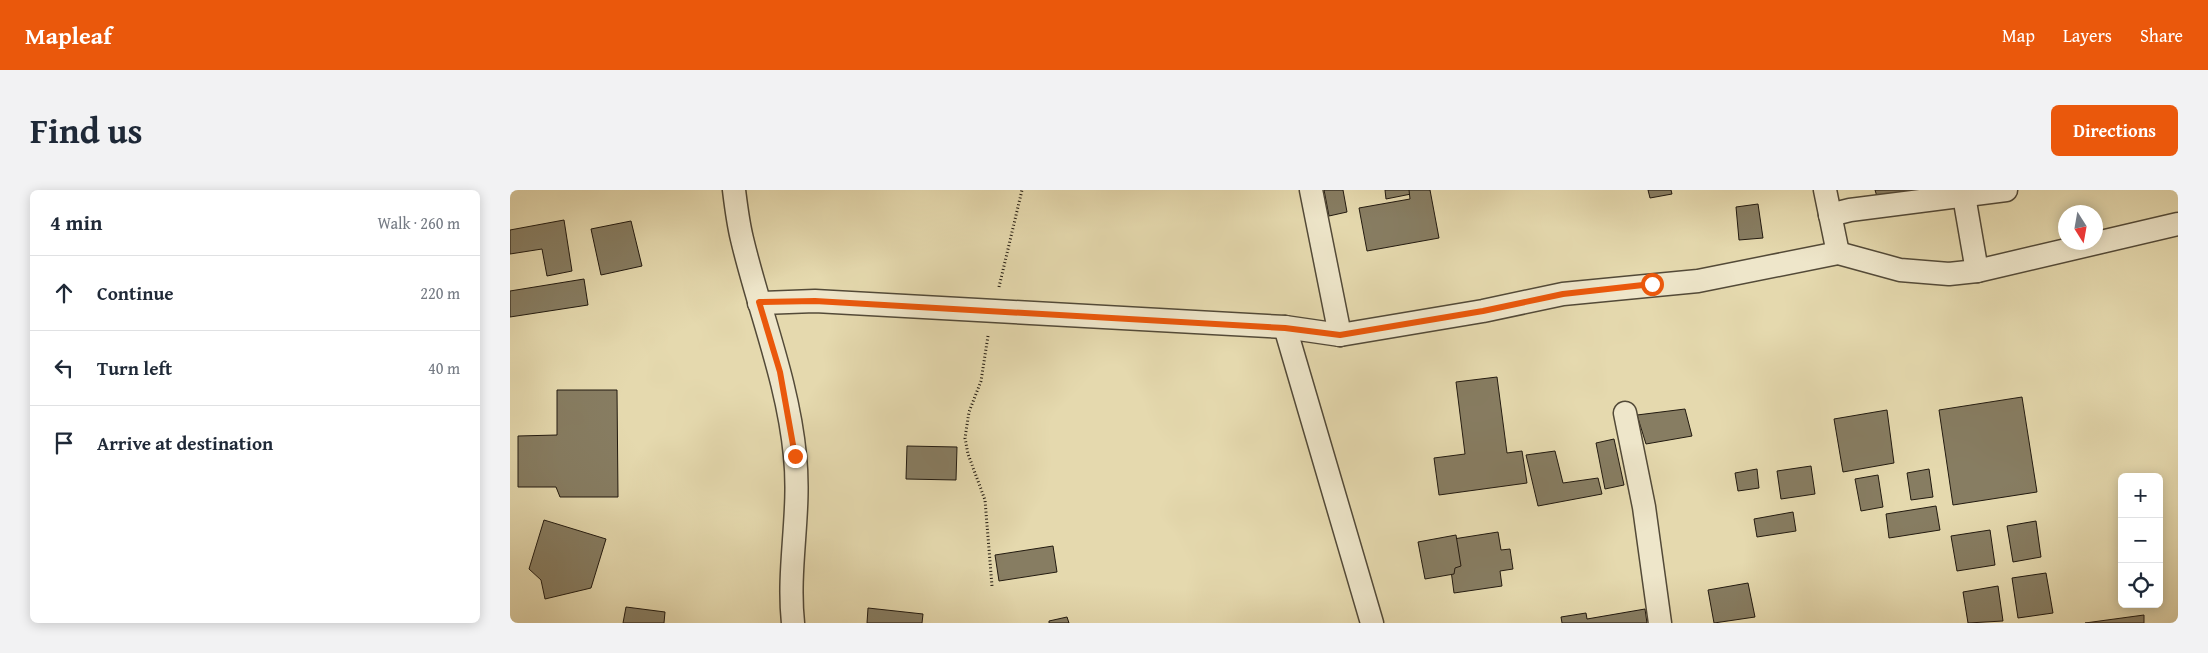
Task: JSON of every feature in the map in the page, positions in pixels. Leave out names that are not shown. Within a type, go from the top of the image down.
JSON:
[{"type":"street","points":[[734,190],[741,236],[780,372],[795,456],[798,503],[790,600],[793,623]]},
{"type":"street","points":[[1311,190],[1340,335]]},
{"type":"street","points":[[1825,190],[1838,253]]},
{"type":"street","points":[[1830,215],[1850,210],[2006,190]]},
{"type":"street","points":[[1964,196],[1977,271]]},
{"type":"street","points":[[759,302],[815,301],[1285,328],[1340,335],[1483,311],[1563,294],[1698,281],[1838,253],[1900,270],[1949,274],[1977,271],[2178,224]]},
{"type":"street","points":[[1285,328],[1372,623]]},
{"type":"street","points":[[1625,413],[1644,507],[1660,623]]},
{"type":"path","points":[[992,586],[985,500],[968,454],[965,438],[969,412],[981,380],[992,312],[1022,190]]},
{"type":"building","points":[[1324,190],[1343,190],[1347,212],[1329,216]]},
{"type":"building","points":[[1385,190],[1410,190],[1411,194],[1386,199]]},
{"type":"building","points":[[1409,190],[1430,190],[1439,238],[1367,251],[1359,208],[1410,199]]},
{"type":"building","points":[[1648,190],[1671,190],[1672,194],[1650,198]]},
{"type":"building","points":[[1875,190],[1934,190],[1879,203]]},
{"type":"building","points":[[1758,204],[1763,238],[1739,240],[1736,207]]},
{"type":"building","points":[[564,220],[572,271],[547,276],[542,249],[510,254],[510,230]]},
{"type":"building","points":[[631,221],[642,266],[601,275],[591,229]]},
{"type":"building","points":[[584,279],[588,305],[510,317],[510,291]]},
{"type":"building","points":[[1497,377],[1507,453],[1522,451],[1527,483],[1439,495],[1434,458],[1465,454],[1456,382]]},
{"type":"building","points":[[557,390],[617,390],[618,497],[560,497],[556,487],[518,487],[518,436],[557,435]]},
{"type":"building","points":[[2022,397],[2037,492],[1953,505],[1939,410]]},
{"type":"building","points":[[1685,409],[1692,436],[1646,444],[1637,415]]},
{"type":"building","points":[[1887,410],[1894,463],[1843,472],[1834,419]]},
{"type":"building","points":[[1614,439],[1624,485],[1605,489],[1596,443]]},
{"type":"building","points":[[907,446],[957,447],[956,480],[906,479]]},
{"type":"building","points":[[1555,451],[1563,483],[1598,478],[1602,494],[1538,506],[1526,455]]},
{"type":"building","points":[[1811,466],[1815,494],[1781,499],[1777,471]]},
{"type":"building","points":[[1757,469],[1759,488],[1738,491],[1735,473]]},
{"type":"building","points":[[1929,469],[1933,497],[1911,500],[1907,473]]},
{"type":"building","points":[[1878,475],[1883,507],[1861,511],[1855,479]]},
{"type":"building","points":[[1936,506],[1940,530],[1889,538],[1886,514]]},
{"type":"building","points":[[1793,512],[1796,531],[1757,537],[1754,519]]},
{"type":"building","points":[[544,520],[606,539],[591,588],[545,599],[541,580],[529,569]]},
{"type":"building","points":[[2036,521],[2041,557],[2013,562],[2007,526]]},
{"type":"building","points":[[1990,530],[1995,565],[1957,571],[1951,536]]},
{"type":"building","points":[[1498,532],[1501,550],[1510,549],[1513,569],[1500,571],[1502,586],[1454,593],[1447,540]]},
{"type":"building","points":[[1456,535],[1461,566],[1455,568],[1454,574],[1425,579],[1418,542]]},
{"type":"building","points":[[1053,546],[1057,572],[999,581],[995,555]]},
{"type":"building","points":[[2046,573],[2053,613],[2018,618],[2012,578]]},
{"type":"building","points":[[1748,583],[1755,617],[1714,623],[1708,590]]},
{"type":"building","points":[[1998,586],[2003,621],[1968,623],[1963,592]]},
{"type":"building","points":[[626,607],[665,612],[664,623],[623,623]]},
{"type":"building","points":[[868,608],[923,614],[922,623],[867,623]]},
{"type":"building","points":[[1645,609],[1647,623],[1562,623],[1561,617],[1586,613],[1587,619]]},
{"type":"building","points":[[2144,615],[2144,623],[2085,623]]},
{"type":"building","points":[[1067,617],[1069,623],[1049,623],[1049,621]]},
{"type":"route","points":[[795,456],[780,372],[759,302],[815,301],[1285,328],[1340,335],[1483,311],[1563,294],[1652,284]]}]
